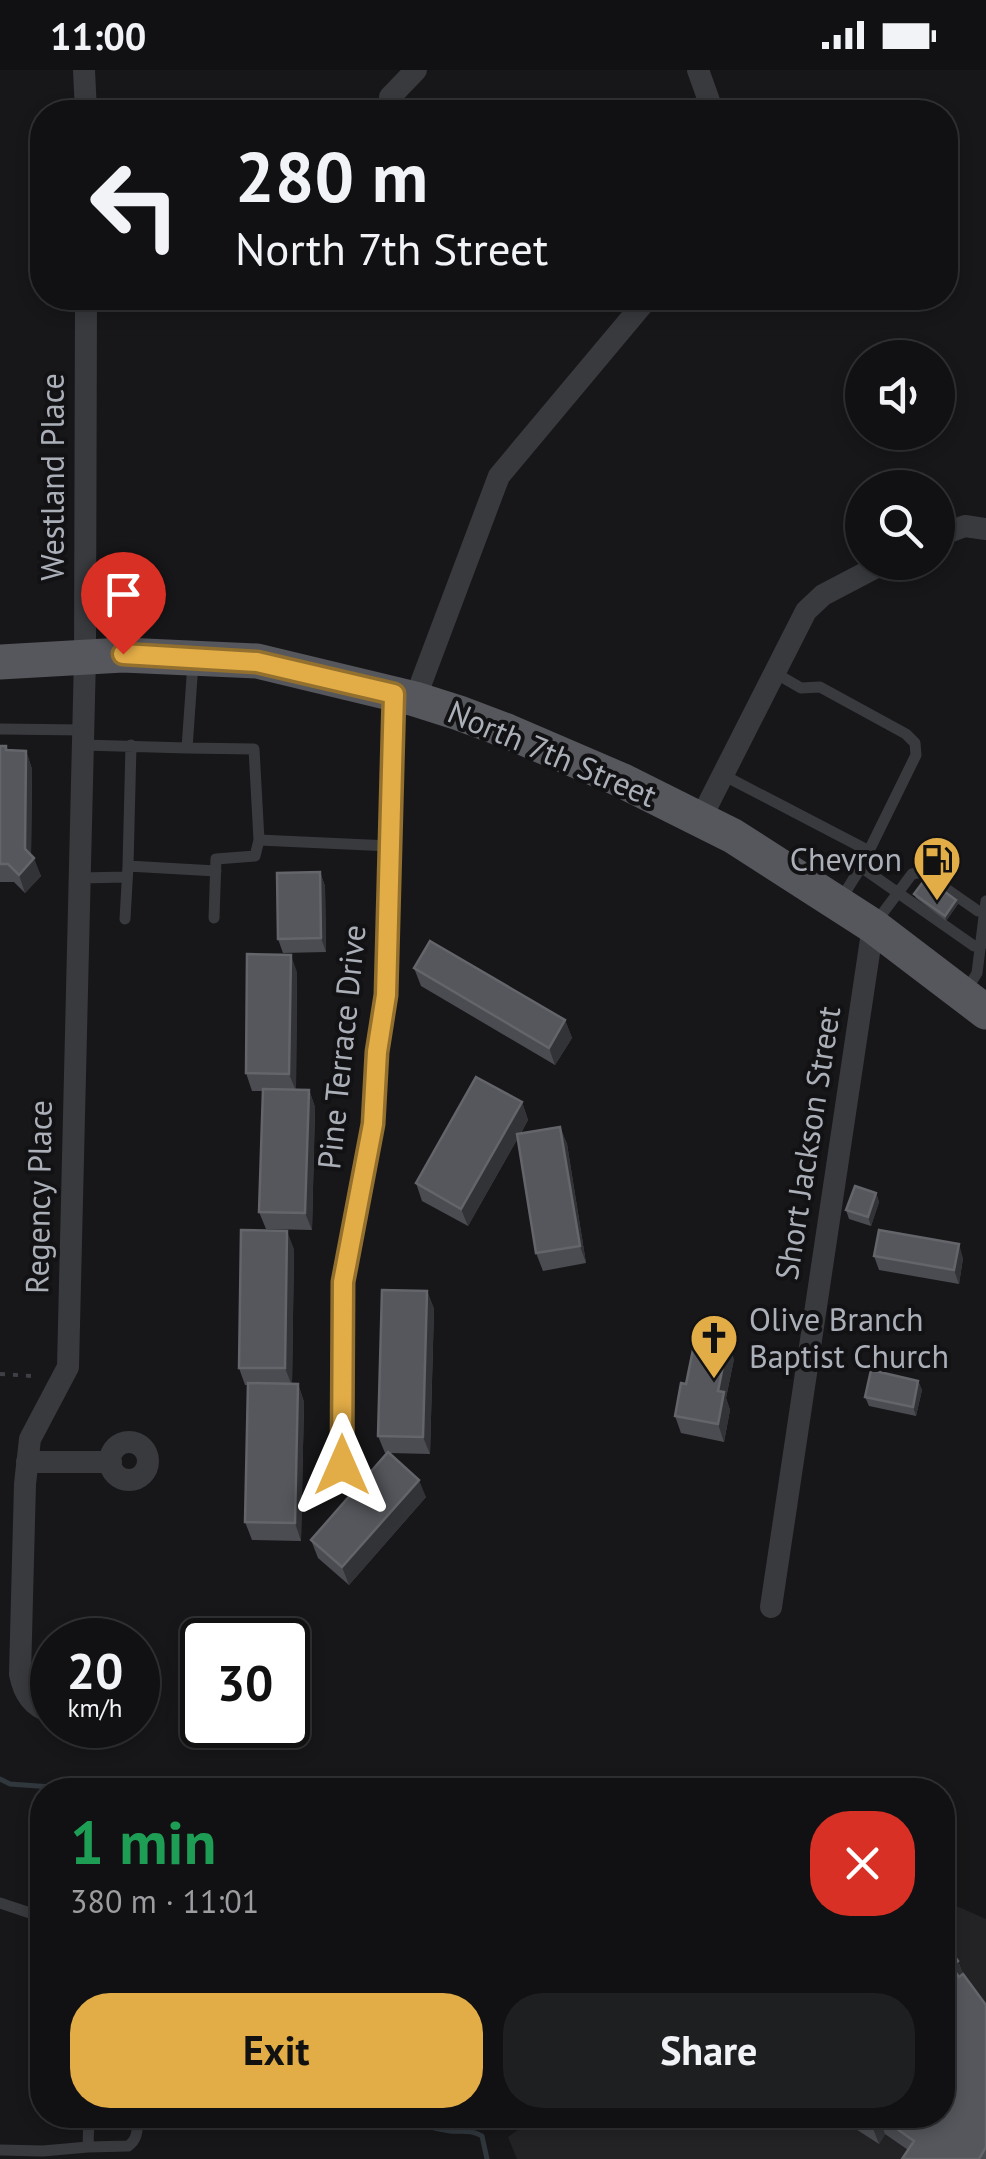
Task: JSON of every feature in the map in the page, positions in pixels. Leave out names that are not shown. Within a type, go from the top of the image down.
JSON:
[{"type":"main road","name":"North 7th Street","points":[[0,662],[123,654],[257,662],[404,696],[507,730],[701,818],[764,854],[873,926],[974,1003]]},
{"type":"street","points":[[84,70],[85,100]]},
{"type":"street","points":[[390,97],[416,70]]},
{"type":"street","points":[[698,70],[709,100]]},
{"type":"street","name":"Westland Place","points":[[85,657],[86,310]]},
{"type":"street","name":"Pine Terrace Drive","points":[[342,1465],[343,1282],[373,1124],[377,1052],[386,995],[390,846],[404,696],[500,476],[638,310]]},
{"type":"street","points":[[955,528],[986,528]]},
{"type":"street","points":[[701,818],[799,623],[814,602],[852,580]]},
{"type":"street","name":"Regency Place","points":[[30,1698],[20,1674],[27,1462],[30,1440],[68,1366],[85,657]]},
{"type":"street","name":"Short Jackson Street","points":[[771,1607],[873,926]]},
{"type":"street","points":[[27,1462],[110,1462]]},
{"type":"lane","points":[[187,748],[194,658]]},
{"type":"lane","points":[[775,674],[801,688],[820,688],[906,734],[915,743],[916,756],[861,867],[838,902]]},
{"type":"lane","points":[[0,730],[131,744],[254,749],[259,840],[255,856],[216,859],[214,918]]},
{"type":"lane","points":[[125,919],[131,744]]},
{"type":"lane","points":[[723,775],[869,851]]},
{"type":"lane","points":[[259,840],[390,846]]},
{"type":"lane","points":[[861,867],[974,946],[981,946]]},
{"type":"lane","points":[[80,878],[128,872],[216,871]]},
{"type":"lane","points":[[873,926],[912,874],[922,872],[978,911],[985,911]]},
{"type":"lane","points":[[974,1003],[986,901]]},
{"type":"lane","points":[[0,1902],[30,1913]]},
{"type":"lane","points":[[88,2147],[89,2128]]},
{"type":"lane","points":[[0,2150],[128,2146],[136,2138],[137,2128]]},
{"type":"path","points":[[0,1374],[32,1376]]},
{"type":"shaded area","points":[[955,1905],[986,1919],[986,2159],[517,2159],[508,2137],[520,2128],[955,2128]]},
{"type":"building","points":[[0,746],[26,751],[25,849],[34,858],[19,875],[8,864],[0,864]]},
{"type":"building","points":[[320,872],[321,938],[278,939],[277,873]]},
{"type":"building","points":[[926,878],[956,900],[945,916],[914,894]]},
{"type":"building","points":[[430,941],[565,1020],[549,1048],[414,968]]},
{"type":"building","points":[[247,954],[291,955],[289,1074],[246,1073]]},
{"type":"building","points":[[476,1077],[522,1102],[461,1209],[416,1183]]},
{"type":"building","points":[[263,1089],[309,1090],[305,1213],[259,1212]]},
{"type":"building","points":[[560,1127],[580,1246],[536,1253],[517,1134]]},
{"type":"building","points":[[855,1186],[876,1193],[868,1217],[846,1210]]},
{"type":"building","points":[[241,1230],[287,1231],[285,1368],[239,1368]]},
{"type":"building","points":[[879,1230],[959,1244],[954,1270],[874,1256]]},
{"type":"building","points":[[382,1290],[427,1291],[423,1437],[378,1436]]},
{"type":"building","points":[[696,1335],[728,1341],[718,1391],[724,1392],[718,1424],[675,1416]]},
{"type":"building","points":[[871,1370],[918,1381],[913,1407],[865,1397]]},
{"type":"building","points":[[248,1383],[298,1384],[295,1523],[245,1522]]},
{"type":"building","points":[[388,1452],[419,1480],[342,1567],[311,1540]]},
{"type":"building","points":[[955,1972],[959,1977],[963,1974],[986,2005],[986,2147],[979,2159],[902,2159],[914,2141],[896,2128],[955,2128]]},
{"type":"waterway","points":[[0,1779],[30,1785]]},
{"type":"waterway","points":[[434,2128],[482,2136],[487,2159]]},
{"type":"place","name":"Chevron","points":[[937,902]]},
{"type":"place","name":"Olive Branch Baptist Church","points":[[714,1380]]},
{"type":"route","points":[[123,654],[257,662],[394,694],[386,995],[377,1052],[373,1124],[343,1282],[342,1465]]}]
